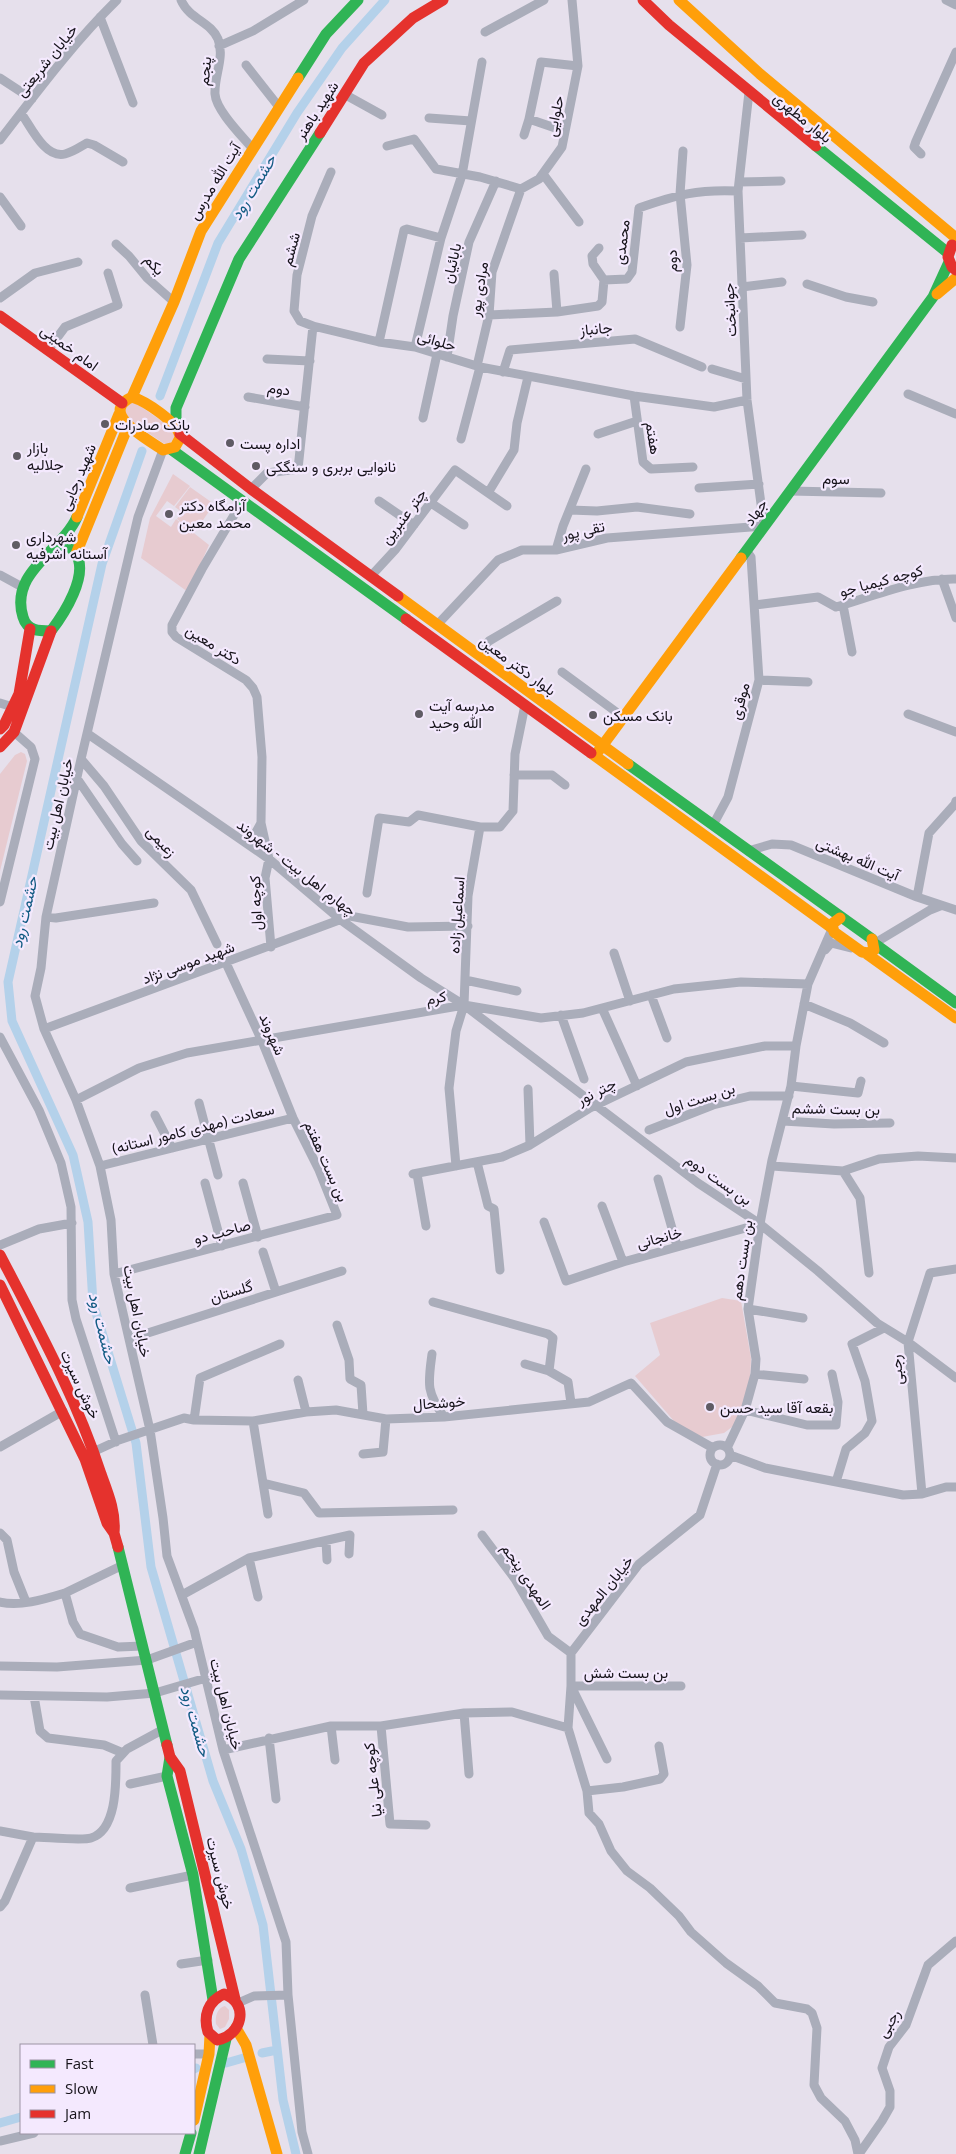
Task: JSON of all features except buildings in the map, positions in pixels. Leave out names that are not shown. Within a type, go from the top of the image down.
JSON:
[{"type":"main road","name":"شهید باهنر","points":[[178,430],[176,408],[239,259],[364,63],[413,18],[443,0]]},
{"type":"main road","name":"بلوار مطهری","points":[[643,0],[669,25],[951,262]]},
{"type":"main road","name":"بلوار مطهری","points":[[679,0],[760,74],[956,240]]},
{"type":"main road","name":"آیت الله مدرس","points":[[123,406],[174,302],[201,231],[326,34],[354,2]]},
{"type":"main road","points":[[933,297],[951,262],[956,240]]},
{"type":"main road","points":[[933,297],[956,278]]},
{"type":"main road","name":"جهاد","points":[[595,756],[933,297]]},
{"type":"main road","name":"امام خمینی","points":[[0,316],[123,406]]},
{"type":"main road","name":"امام خمینی","points":[[0,327],[75,381],[123,406]]},
{"type":"main road","name":"بلوار دکتر معین","points":[[863,952],[243,500],[128,426],[121,418],[123,406],[141,400],[251,489],[875,943]]},
{"type":"main road","name":"شهید رجایی","points":[[24,588],[39,560],[73,526],[123,406]]},
{"type":"main road","name":"شهید رجایی","points":[[76,554],[128,426]]},
{"type":"main road","points":[[167,450],[178,443],[178,430]]},
{"type":"main road","points":[[0,747],[14,732],[51,631],[69,605],[75,588],[79,564],[76,554],[67,545],[55,546]]},
{"type":"main road","points":[[24,588],[22,618],[26,627],[34,632],[51,631]]},
{"type":"main road","points":[[0,729],[19,694],[30,629]]},
{"type":"main road","points":[[832,928],[833,922],[840,918]]},
{"type":"main road","points":[[863,952],[874,950],[875,943],[956,1002]]},
{"type":"main road","points":[[863,952],[956,1018]]},
{"type":"main road","name":"خوش سیرت","points":[[0,1255],[53,1360],[95,1451],[116,1520],[114,1532]]},
{"type":"main road","name":"خوش سیرت","points":[[0,1285],[63,1410],[85,1459],[107,1523],[114,1532],[147,1660],[162,1730],[170,1757],[180,1771],[237,2001]]},
{"type":"main road","name":"خوش سیرت","points":[[170,1757],[166,1776],[193,1875],[213,2000]]},
{"type":"main road","points":[[199,2154],[226,2039],[236,2028],[240,2014],[237,2001],[224,1994],[213,2000],[206,2017],[206,2028],[210,2035],[217,2040],[226,2039]]},
{"type":"main road","points":[[236,2028],[246,2045],[277,2154]]},
{"type":"main road","points":[[195,2112],[198,2086],[209,2054],[210,2035]]},
{"type":"main road","points":[[185,2154],[191,2134]]},
{"type":"street","name":"خیابان شریعتی","points":[[0,140],[100,17],[117,0]]},
{"type":"street","name":"پنجم","points":[[181,0],[190,14],[213,31],[219,46],[220,56],[215,96],[222,110],[252,148]]},
{"type":"street","points":[[219,46],[253,31],[304,0]]},
{"type":"street","points":[[485,32],[544,0]]},
{"type":"street","name":"حلوایی","points":[[521,189],[539,179],[562,147],[578,66],[572,0]]},
{"type":"street","points":[[946,0],[956,5]]},
{"type":"street","points":[[100,17],[133,103]]},
{"type":"street","points":[[921,154],[914,147],[916,141],[956,52]]},
{"type":"street","points":[[415,347],[441,238],[462,175],[482,62]]},
{"type":"street","points":[[524,135],[542,62],[578,66]]},
{"type":"street","points":[[246,65],[279,107]]},
{"type":"street","points":[[0,78],[32,99]]},
{"type":"street","name":"جوانبخت","points":[[749,92],[738,187],[746,379],[764,526]]},
{"type":"street","points":[[344,94],[382,114]]},
{"type":"street","points":[[21,113],[48,150],[54,155],[65,154],[87,143],[123,162]]},
{"type":"street","points":[[429,118],[471,121]]},
{"type":"street","points":[[529,119],[564,131]]},
{"type":"street","points":[[386,146],[414,139],[436,169],[496,181],[521,189]]},
{"type":"street","name":"دوم","points":[[680,328],[686,265],[680,194],[683,151]]},
{"type":"street","name":"ششم","points":[[313,326],[300,321],[294,311],[297,275],[312,216],[331,172]]},
{"type":"street","points":[[543,174],[579,222]]},
{"type":"street","name":"بابائیان","points":[[447,357],[453,316],[469,242],[496,181]]},
{"type":"street","name":"محمدی","points":[[489,315],[557,312],[598,306],[602,302],[604,280],[627,279],[632,272],[639,208],[680,194],[781,181]]},
{"type":"street","name":"مرادی پور","points":[[461,439],[489,315],[492,272],[521,189]]},
{"type":"street","points":[[0,197],[21,226]]},
{"type":"street","points":[[379,342],[404,230],[407,229],[441,238]]},
{"type":"street","points":[[740,238],[802,235]]},
{"type":"street","name":"یکم","points":[[116,244],[129,256],[147,278],[174,302]]},
{"type":"street","points":[[599,248],[592,256],[594,264],[604,280]]},
{"type":"street","points":[[0,298],[35,273],[78,262]]},
{"type":"street","points":[[48,350],[65,327],[118,304],[108,272]]},
{"type":"street","points":[[554,274],[557,312]]},
{"type":"street","points":[[742,287],[782,282]]},
{"type":"street","points":[[807,284],[846,297],[873,302]]},
{"type":"street","points":[[251,489],[267,474],[298,469],[313,326]]},
{"type":"street","name":"حلوائی","points":[[313,326],[379,342],[415,347],[503,372],[634,396],[714,407],[748,400]]},
{"type":"street","name":"جانباز","points":[[503,372],[510,350],[635,338],[702,367]]},
{"type":"street","points":[[423,418],[437,354]]},
{"type":"street","points":[[267,359],[310,360]]},
{"type":"street","points":[[712,369],[746,379]]},
{"type":"street","points":[[506,506],[488,493],[514,450],[517,423],[528,377]]},
{"type":"street","points":[[908,394],[956,414]]},
{"type":"street","name":"هفتم","points":[[634,396],[643,462],[651,469],[692,467]]},
{"type":"street","name":"دوم","points":[[248,397],[305,407]]},
{"type":"street","points":[[598,434],[637,422]]},
{"type":"street","name":"خیابان اهل بیت","points":[[167,450],[138,517],[88,734],[76,777],[46,917],[41,968],[35,996],[44,1029],[76,1100],[100,1166],[112,1220],[114,1274],[129,1339],[163,1518],[167,1556],[194,1629],[223,1750],[286,1942],[288,1995],[302,2132],[308,2154]]},
{"type":"street","points":[[556,550],[586,469]]},
{"type":"street","name":"چتر عنبرین","points":[[371,576],[395,550],[455,470],[488,493]]},
{"type":"street","points":[[699,488],[759,484]]},
{"type":"street","name":"سوم","points":[[790,491],[881,492]]},
{"type":"street","name":"دکتر معین","points":[[243,500],[172,625],[172,632],[176,637],[246,680],[254,688],[257,697],[262,757],[261,823],[269,859]]},
{"type":"street","points":[[379,501],[414,525]]},
{"type":"street","points":[[431,503],[464,525]]},
{"type":"street","points":[[570,510],[597,511],[638,507],[690,514]]},
{"type":"street","name":"تقی پور","points":[[437,625],[498,560],[522,550],[556,550],[607,538],[764,526]]},
{"type":"street","name":"موقری","points":[[713,825],[728,797],[759,680],[756,605],[751,557],[746,550]]},
{"type":"street","points":[[0,575],[24,588]]},
{"type":"street","points":[[942,579],[956,618]]},
{"type":"street","name":"کوچه کیمیا جو","points":[[756,605],[818,597],[836,607],[924,582],[956,579]]},
{"type":"street","points":[[478,655],[489,641],[557,601]]},
{"type":"street","points":[[843,605],[852,652]]},
{"type":"street","points":[[562,672],[623,717]]},
{"type":"street","points":[[759,680],[808,682]]},
{"type":"street","points":[[0,703],[12,707]]},
{"type":"street","points":[[367,893],[379,818],[409,822],[418,815],[480,827],[500,827],[513,811],[515,754],[525,705]]},
{"type":"street","points":[[908,714],[956,732]]},
{"type":"street","points":[[0,902],[35,759],[31,747],[14,732]]},
{"type":"street","name":"چهارم اهل بیت - شهروند","points":[[88,734],[246,842],[341,920],[421,978],[464,1005]]},
{"type":"street","name":"زعیمی","points":[[81,759],[104,786],[141,841],[190,890],[216,944]]},
{"type":"street","points":[[514,775],[552,776],[565,784]]},
{"type":"street","points":[[76,777],[122,844],[137,861]]},
{"type":"street","points":[[917,897],[929,833],[955,804],[956,800]]},
{"type":"street","points":[[246,842],[255,834],[261,823]]},
{"type":"street","name":"اسماعیل زاده","points":[[456,1166],[449,1088],[456,1031],[464,1005],[468,896],[480,827]]},
{"type":"street","name":"آیت الله بهشتی","points":[[748,851],[772,844],[792,845],[917,897],[956,910]]},
{"type":"street","name":"کوچه اول","points":[[269,859],[265,878],[271,947]]},
{"type":"street","points":[[46,917],[56,918],[154,903]]},
{"type":"street","points":[[875,943],[940,906]]},
{"type":"street","name":"شهید موسی نژاد","points":[[44,1029],[271,947],[350,916],[408,927],[468,926]]},
{"type":"street","name":"بن بست دهم","points":[[729,1451],[745,1410],[755,1374],[756,1359],[748,1309],[760,1224],[791,1086],[796,1046],[808,984],[832,928]]},
{"type":"street","points":[[819,958],[832,943],[863,952]]},
{"type":"street","points":[[614,953],[630,1001]]},
{"type":"street","name":"شهروند","points":[[226,963],[262,1041],[292,1118]]},
{"type":"street","points":[[465,980],[517,992]]},
{"type":"street","name":"کرم","points":[[76,1100],[139,1068],[187,1053],[464,1005],[541,1018],[583,1013],[674,989],[741,982],[808,984]]},
{"type":"street","points":[[651,995],[667,1038]]},
{"type":"street","points":[[804,1004],[850,1024],[884,1043]]},
{"type":"street","name":"بن بست دوم","points":[[464,1005],[698,1184],[760,1224],[884,1328],[908,1342],[956,1378]]},
{"type":"street","points":[[602,1008],[637,1086]]},
{"type":"street","points":[[560,1016],[584,1079]]},
{"type":"street","points":[[0,1037],[39,1110],[59,1156],[66,1184],[72,1224],[72,1290],[76,1319],[118,1441]]},
{"type":"street","name":"چتر نور","points":[[426,1226],[415,1174],[502,1157],[530,1145],[597,1105],[686,1062],[766,1046],[796,1046]]},
{"type":"street","points":[[791,1086],[858,1093],[861,1081]]},
{"type":"street","points":[[528,1089],[530,1145]]},
{"type":"street","name":"بن بست اول","points":[[649,1130],[713,1105],[750,1096],[789,1096]]},
{"type":"street","points":[[199,1103],[210,1138],[218,1175]]},
{"type":"street","points":[[155,1115],[172,1148]]},
{"type":"street","name":"سعادت (مهدی کامور استانه)","points":[[100,1166],[292,1118]]},
{"type":"street","name":"بن بست هفتم","points":[[292,1118],[319,1170],[337,1215]]},
{"type":"street","name":"بن بست ششم","points":[[783,1121],[834,1124],[890,1123]]},
{"type":"street","points":[[772,1166],[843,1171],[879,1159],[918,1156],[956,1158]]},
{"type":"street","points":[[477,1162],[488,1206],[494,1209],[500,1270]]},
{"type":"street","points":[[843,1171],[860,1198],[869,1274]]},
{"type":"street","points":[[658,1179],[676,1246]]},
{"type":"street","points":[[205,1183],[222,1246]]},
{"type":"street","points":[[243,1183],[258,1236]]},
{"type":"street","points":[[602,1206],[623,1262]]},
{"type":"street","name":"صاحب دو","points":[[114,1274],[337,1215]]},
{"type":"street","name":"خانجانی","points":[[544,1222],[566,1281],[676,1246],[760,1224]]},
{"type":"street","points":[[0,1245],[39,1229],[72,1224]]},
{"type":"street","points":[[263,1252],[276,1292]]},
{"type":"street","name":"رجبی","points":[[922,1494],[908,1342],[930,1273],[956,1269]]},
{"type":"street","name":"گلستان","points":[[129,1339],[342,1271]]},
{"type":"street","points":[[433,1302],[548,1334],[553,1338],[549,1371]]},
{"type":"street","points":[[748,1309],[803,1318]]},
{"type":"street","points":[[337,1325],[349,1360],[350,1379],[361,1386],[363,1414]]},
{"type":"street","points":[[836,1482],[846,1449],[865,1433],[872,1421],[865,1381],[852,1344],[884,1328]]},
{"type":"street","points":[[194,1420],[200,1378],[280,1344]]},
{"type":"street","points":[[432,1354],[429,1388],[431,1398],[444,1417]]},
{"type":"street","points":[[525,1364],[549,1371],[568,1382],[571,1403]]},
{"type":"street","points":[[755,1374],[804,1378]]},
{"type":"street","points":[[745,1410],[807,1425],[836,1424],[838,1402],[832,1374]]},
{"type":"street","points":[[298,1380],[306,1412]]},
{"type":"street","name":"خوشحال","points":[[95,1451],[184,1418],[194,1420],[253,1421],[306,1412],[336,1410],[386,1419],[444,1417],[589,1402],[631,1383],[667,1422],[713,1448]]},
{"type":"street","points":[[0,1446],[63,1410]]},
{"type":"street","points":[[363,1454],[383,1452],[386,1419]]},
{"type":"street","points":[[253,1421],[268,1514]]},
{"type":"street","points":[[729,1451],[725,1463],[717,1464],[710,1458],[713,1448],[720,1445],[765,1468],[903,1495],[922,1494],[946,1487],[956,1487]]},
{"type":"street","name":"خيابان المهدی","points":[[570,1653],[639,1564],[700,1515],[717,1464]]},
{"type":"street","points":[[263,1483],[304,1493],[319,1513],[454,1510]]},
{"type":"street","points":[[0,1533],[6,1540],[14,1572],[26,1602]]},
{"type":"street","points":[[182,1595],[249,1558],[350,1535],[349,1554]]},
{"type":"street","name":"المهدی پنجم","points":[[482,1535],[515,1579],[548,1636],[570,1653]]},
{"type":"street","points":[[326,1541],[327,1560]]},
{"type":"street","points":[[249,1558],[258,1597]]},
{"type":"street","points":[[0,1602],[8,1604],[26,1602],[65,1593],[123,1565]]},
{"type":"street","points":[[65,1593],[73,1622],[80,1634],[118,1647],[143,1646]]},
{"type":"street","points":[[0,1666],[57,1667],[147,1660],[197,1642]]},
{"type":"street","points":[[570,1653],[571,1686],[568,1728],[587,1791],[589,1813],[598,1824],[611,1852],[627,1871],[662,1899],[679,1916],[691,1932],[726,1963],[758,1986],[775,2003],[807,2009],[812,2013],[817,2028],[814,2085],[821,2098],[844,2121],[855,2140],[859,2154]]},
{"type":"street","points":[[0,1695],[107,1697],[155,1694],[206,1678]]},
{"type":"street","points":[[571,1686],[607,1760]]},
{"type":"street","name":"بن بست شش","points":[[571,1686],[682,1686]]},
{"type":"street","points":[[34,1696],[40,1731],[48,1738],[104,1746],[123,1753]]},
{"type":"street","points":[[223,1750],[269,1738],[331,1726],[381,1726],[464,1713],[512,1712],[568,1728]]},
{"type":"street","points":[[464,1713],[469,1774]]},
{"type":"street","points":[[331,1726],[335,1760]]},
{"type":"street","name":"کوچه علی نیا","points":[[381,1726],[390,1824],[426,1825]]},
{"type":"street","points":[[0,1831],[33,1837],[91,1838],[102,1832],[110,1821],[116,1783],[116,1761],[127,1749],[162,1730]]},
{"type":"street","points":[[269,1738],[276,1799]]},
{"type":"street","points":[[587,1791],[623,1787],[660,1779],[664,1774],[658,1746]]},
{"type":"street","points":[[130,1784],[166,1776]]},
{"type":"street","points":[[0,1907],[5,1902],[33,1837]]},
{"type":"street","points":[[130,1888],[193,1875]]},
{"type":"street","name":"رجبی","points":[[859,2154],[882,2122],[890,2107],[890,2091],[882,2068],[889,2047],[906,2025],[928,1965],[956,1941]]},
{"type":"street","points":[[181,1964],[208,1960]]},
{"type":"street","points":[[145,1995],[153,2044]]},
{"type":"street","points":[[237,2001],[254,1996],[288,1995]]},
{"type":"street","points":[[195,2054],[209,2054]]},
{"type":"street","points":[[0,2141],[30,2134]]},
{"type":"shaded area","points":[[134,402],[172,428],[176,435],[168,446],[125,418],[125,407]]},
{"type":"shaded area","points":[[173,474],[190,486],[174,506],[167,501],[156,516],[171,527],[176,519],[209,545],[188,592],[141,558],[150,518]]},
{"type":"shaded area","points":[[190,487],[214,504],[195,532],[177,519],[182,512],[175,507]]},
{"type":"shaded area","points":[[21,752],[25,754],[27,761],[0,871],[0,774],[15,755]]},
{"type":"shaded area","points":[[722,1298],[741,1301],[751,1358],[750,1383],[736,1424],[724,1433],[702,1437],[686,1430],[674,1421],[635,1376],[660,1355],[650,1323]]},
{"type":"shaded area","points":[[225,2006],[229,2010],[229,2019],[225,2027],[220,2029],[216,2024],[216,2016],[218,2011]]},
{"type":"waterway","name":"حشمت رود","points":[[160,396],[218,243],[297,113],[342,48],[385,0]]},
{"type":"waterway","name":"حشمت رود","points":[[142,451],[102,564],[8,982],[12,1021],[73,1155],[88,1222],[93,1303],[136,1443],[151,1567],[213,1781],[241,1849],[263,1925],[283,2100],[296,2154]]},
{"type":"waterway","points":[[262,2053],[277,2050]]},
{"type":"waterway","points":[[226,2063],[247,2057]]},
{"type":"waterway","points":[[0,2123],[20,2117]]},
{"type":"traffic: fast","points":[[298,78],[326,34],[358,0]]},
{"type":"traffic: fast","points":[[176,426],[176,408],[239,259],[320,133]]},
{"type":"traffic: fast","points":[[816,146],[948,253]]},
{"type":"traffic: fast","points":[[741,558],[933,297],[949,262]]},
{"type":"traffic: fast","points":[[172,450],[406,619]]},
{"type":"traffic: fast","points":[[55,546],[67,545],[76,554],[79,563],[77,583],[68,605],[51,631],[30,628],[23,617],[21,601],[23,587],[39,563],[70,529],[77,517]]},
{"type":"traffic: fast","points":[[628,764],[872,939]]},
{"type":"traffic: fast","points":[[875,944],[956,1003]]},
{"type":"traffic: fast","points":[[118,1547],[167,1745]]},
{"type":"traffic: fast","points":[[170,1757],[167,1776],[193,1875],[213,2000]]},
{"type":"traffic: fast","points":[[199,2154],[226,2039]]},
{"type":"traffic: fast","points":[[185,2154],[191,2134]]},
{"type":"traffic: slow","points":[[679,0],[760,74],[956,238]]},
{"type":"traffic: slow","points":[[132,397],[174,302],[201,231],[298,78]]},
{"type":"traffic: slow","points":[[937,294],[956,278]]},
{"type":"traffic: slow","points":[[132,397],[145,403],[168,419],[178,432],[180,438],[175,447],[163,450],[129,426],[120,411],[123,403],[132,397]]},
{"type":"traffic: slow","points":[[77,517],[119,414]]},
{"type":"traffic: slow","points":[[76,554],[128,426]]},
{"type":"traffic: slow","points":[[597,753],[741,558]]},
{"type":"traffic: slow","points":[[398,596],[628,764]]},
{"type":"traffic: slow","points":[[591,753],[832,928]]},
{"type":"traffic: slow","points":[[840,918],[832,924],[834,932],[862,952],[868,953],[874,950],[872,939]]},
{"type":"traffic: slow","points":[[867,954],[956,1018]]},
{"type":"traffic: slow","points":[[236,2028],[246,2045],[277,2154]]},
{"type":"traffic: slow","points":[[195,2116],[209,2054],[210,2035]]},
{"type":"traffic: jam","points":[[320,133],[364,63],[413,18],[443,0]]},
{"type":"traffic: jam","points":[[643,0],[669,25],[816,146]]},
{"type":"traffic: jam","points":[[952,245],[948,257],[952,267],[956,270]]},
{"type":"traffic: jam","points":[[0,316],[122,403]]},
{"type":"traffic: jam","points":[[180,434],[251,489],[398,596]]},
{"type":"traffic: jam","points":[[406,619],[591,753]]},
{"type":"traffic: jam","points":[[0,729],[4,725],[19,694],[30,629]]},
{"type":"traffic: jam","points":[[0,747],[14,732],[51,631]]},
{"type":"traffic: jam","points":[[0,1255],[55,1362],[80,1417],[111,1503],[114,1533]]},
{"type":"traffic: jam","points":[[0,1285],[85,1459],[107,1523],[114,1533],[118,1547]]},
{"type":"traffic: jam","points":[[167,1745],[170,1757],[180,1771],[235,1999]]},
{"type":"traffic: jam","points":[[224,1994],[232,1998],[237,2004],[240,2011],[240,2019],[232,2032],[226,2037],[217,2040],[208,2032],[206,2020],[211,2005],[224,1994]]},
{"type":"place","name":"بانک صادرات","points":[[105,424]]},
{"type":"place","name":"اداره پست","points":[[230,443]]},
{"type":"place","name":"بازار جلالیه","points":[[17,456]]},
{"type":"place","name":"نانوایی بربری و سنگکی","points":[[256,466]]},
{"type":"place","name":"آرامگاه دکتر محمد معین","points":[[169,514]]},
{"type":"place","name":"شهرداری آستانه اشرفیه","points":[[16,545]]},
{"type":"place","name":"مدرسه آیت الله وحید","points":[[419,714]]},
{"type":"place","name":"بانک مسکن","points":[[593,715]]},
{"type":"place","name":"بقعه آقا سید حسن","points":[[710,1407]]}]
